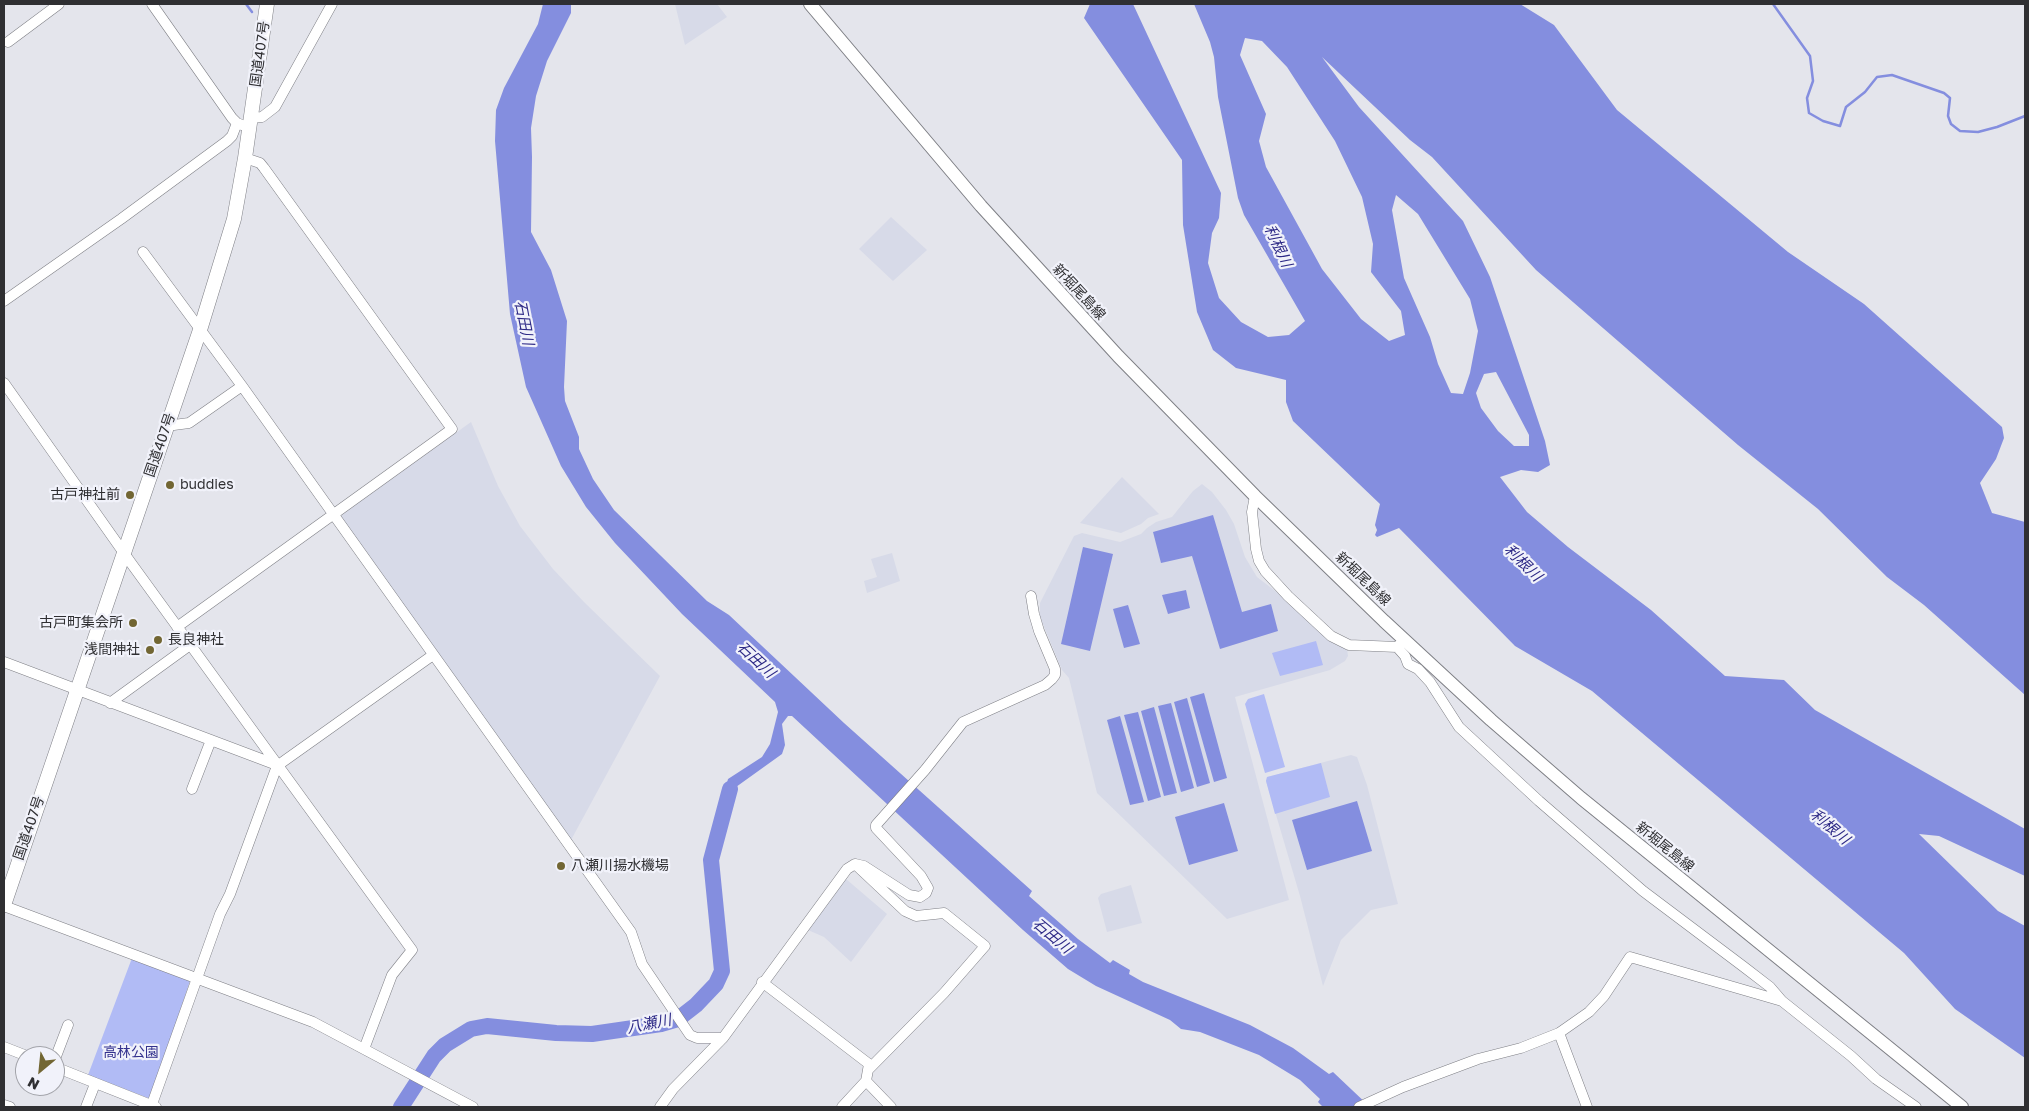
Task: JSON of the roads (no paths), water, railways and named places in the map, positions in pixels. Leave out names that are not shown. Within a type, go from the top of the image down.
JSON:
[{"type":"highway","name":"国道407号","points":[[4,905],[123,551],[200,330],[234,219],[245,158],[246,123],[267,4]]},
{"type":"main road","name":"新堀尾島線","points":[[810,4],[981,206],[1118,356],[1401,643],[1607,820],[1962,1107]]},
{"type":"street","points":[[8,42],[59,4]]},
{"type":"street","points":[[152,4],[246,123]]},
{"type":"street","points":[[4,301],[121,219],[227,141],[246,123],[262,117],[275,107],[332,4]]},
{"type":"street","points":[[177,627],[452,429],[264,168],[256,161],[245,158]]},
{"type":"street","points":[[143,252],[242,386],[631,932],[642,964],[690,1035],[697,1038],[723,1038]]},
{"type":"street","points":[[4,383],[177,627],[412,950],[392,975],[364,1049]]},
{"type":"street","points":[[166,426],[189,423],[242,386]]},
{"type":"street","points":[[1255,496],[1252,512],[1256,549],[1265,571],[1288,596],[1331,636],[1349,645],[1401,643],[1408,664],[1418,669],[1430,682],[1459,727],[1483,750],[1643,891],[1770,987],[1782,1001],[1851,1056],[1876,1079],[1916,1107]]},
{"type":"street","points":[[855,864],[872,870],[909,895],[920,897],[926,893],[928,888],[921,876],[876,828],[877,822],[920,776],[963,722],[1045,685],[1052,679],[1055,674],[1054,669],[1039,632],[1031,596]]},
{"type":"street","points":[[110,703],[190,645]]},
{"type":"street","points":[[65,1071],[153,1107],[196,985],[196,979],[278,766],[433,655]]},
{"type":"street","points":[[4,662],[278,766]]},
{"type":"street","points":[[192,789],[211,740]]},
{"type":"street","points":[[660,1107],[673,1089],[723,1038],[762,982],[847,869],[855,864]]},
{"type":"street","points":[[855,864],[867,878],[905,911],[916,916],[944,913],[985,946],[944,994],[868,1070]]},
{"type":"street","points":[[4,905],[313,1022],[473,1107]]},
{"type":"street","points":[[1359,1107],[1478,1059],[1521,1048],[1559,1033],[1589,1012],[1604,996],[1630,957],[1782,1001]]},
{"type":"street","points":[[762,982],[869,1064],[866,1082],[842,1107]]},
{"type":"street","points":[[60,1046],[68,1026]]},
{"type":"street","points":[[1559,1033],[1587,1107]]},
{"type":"street","points":[[866,1082],[891,1107]]},
{"type":"street","points":[[86,1107],[95,1084]]},
{"type":"street","points":[[4,1105],[10,1107]]},
{"type":"water","name":"石田川","points":[[543,4],[571,4],[571,13],[547,61],[536,96],[531,128],[531,232],[551,270],[567,321],[565,401],[579,437],[579,449],[593,479],[614,510],[707,601],[729,615],[844,723],[1032,891],[1029,896],[1078,939],[1110,963],[1113,960],[1130,970],[1129,974],[1143,982],[1250,1025],[1293,1048],[1329,1074],[1333,1072],[1370,1107],[1323,1107],[1318,1102],[1320,1099],[1300,1080],[1259,1055],[1200,1032],[1181,1029],[1170,1020],[1096,986],[1068,969],[1023,930],[792,716],[788,716],[782,724],[785,745],[782,754],[736,787],[731,800],[718,816],[728,779],[762,757],[770,744],[778,712],[775,702],[682,614],[615,543],[586,507],[561,466],[526,387],[510,314],[495,141],[496,110],[504,88],[538,24]]},
{"type":"water","name":"利根川","points":[[1090,4],[1133,4],[1221,193],[1219,218],[1212,233],[1208,263],[1219,298],[1241,322],[1268,337],[1289,335],[1305,321],[1244,215],[1238,198],[1218,97],[1214,57],[1210,42],[1194,4],[1520,4],[1554,25],[1617,110],[1788,252],[1864,304],[2002,427],[2004,438],[1996,459],[1980,483],[1992,513],[2025,522],[2025,695],[1924,605],[1887,577],[1818,509],[1738,445],[1536,270],[1432,157],[1410,140],[1322,57],[1359,107],[1463,221],[1490,277],[1545,441],[1550,465],[1538,472],[1521,470],[1500,477],[1527,512],[1568,547],[1651,610],[1725,676],[1784,680],[1815,710],[2025,829],[2025,876],[1939,836],[1919,834],[1998,911],[2025,926],[2025,1058],[1955,1009],[1904,953],[1592,691],[1515,646],[1399,528],[1377,537],[1375,535],[1377,530],[1375,525],[1380,504],[1293,421],[1286,402],[1286,380],[1236,368],[1213,350],[1197,312],[1183,225],[1182,160],[1084,18]],"holes":[[[1245,38],[1262,41],[1287,67],[1335,141],[1362,197],[1373,244],[1371,272],[1401,311],[1405,335],[1389,341],[1361,319],[1322,269],[1266,167],[1259,141],[1266,114],[1240,55]],[[1396,195],[1418,214],[1470,299],[1478,331],[1470,373],[1463,394],[1451,393],[1438,364],[1430,337],[1404,278],[1392,210]],[[1496,372],[1529,435],[1529,446],[1514,446],[1498,431],[1481,408],[1476,393],[1484,374]]]},
{"type":"water","points":[[1213,515],[1242,612],[1271,604],[1278,631],[1220,649],[1192,556],[1161,563],[1153,532]]},
{"type":"water","points":[[1083,547],[1113,554],[1090,651],[1061,644]]},
{"type":"water","points":[[1186,590],[1190,608],[1168,614],[1162,595]]},
{"type":"water","points":[[1128,605],[1140,644],[1124,648],[1113,609]]},
{"type":"water","points":[[1204,693],[1227,778],[1214,782],[1190,697]]},
{"type":"water","points":[[1187,698],[1210,783],[1197,787],[1174,702]]},
{"type":"water","points":[[1171,703],[1194,788],[1181,792],[1158,706]]},
{"type":"water","points":[[1154,707],[1177,793],[1164,796],[1141,711]]},
{"type":"water","points":[[1138,712],[1161,797],[1148,801],[1124,715]]},
{"type":"water","points":[[1120,716],[1144,802],[1130,805],[1107,720]]},
{"type":"water","points":[[1357,801],[1372,851],[1307,870],[1292,820]]},
{"type":"water","points":[[1224,803],[1238,851],[1189,865],[1175,817]]},
{"type":"waterway","points":[[246,4],[252,12]]},
{"type":"waterway","points":[[1773,4],[1810,56],[1813,81],[1807,98],[1809,113],[1823,121],[1840,126],[1846,107],[1865,92],[1877,77],[1892,75],[1944,93],[1950,98],[1948,116],[1951,124],[1960,131],[1978,132],[2025,116]]},
{"type":"waterway","name":"八瀬川","points":[[401,1107],[434,1056],[445,1045],[471,1029],[487,1026],[556,1033],[592,1034],[661,1024],[678,1019],[696,1005],[716,984],[722,971],[711,860],[730,789]]},
{"type":"place","name":"buddies","points":[[170,485]]},
{"type":"place","name":"古戸神社前","points":[[130,495]]},
{"type":"place","name":"古戸町集会所","points":[[133,623]]},
{"type":"place","name":"長良神社","points":[[158,640]]},
{"type":"place","name":"浅間神社","points":[[150,650]]},
{"type":"place","name":"八瀬川揚水機場","points":[[561,866]]},
{"type":"park label","name":"高林公園","points":[[131,1053]]}]
